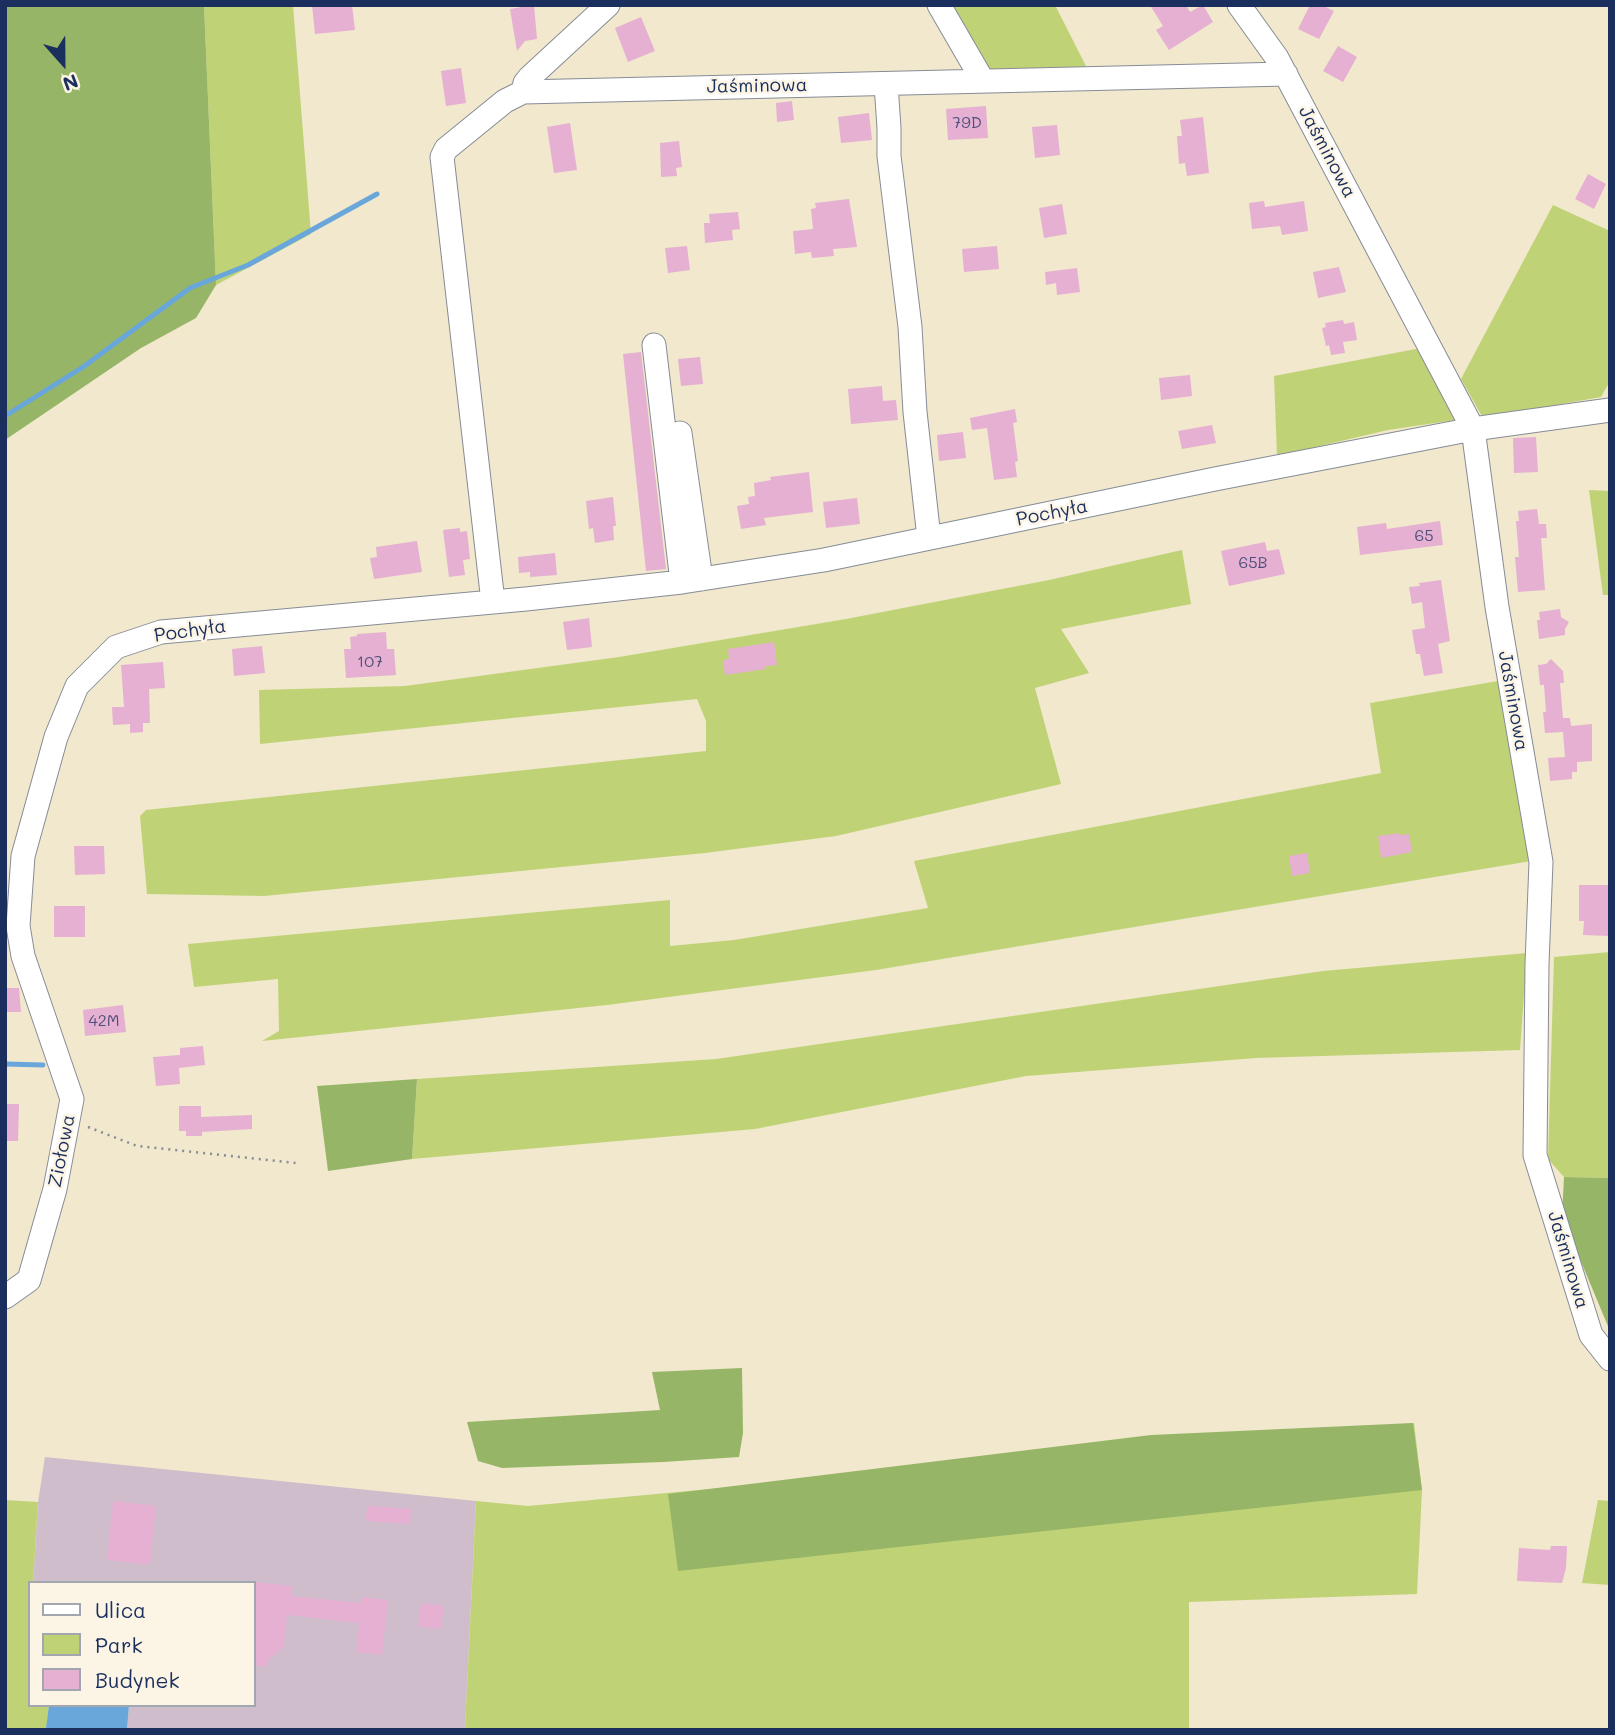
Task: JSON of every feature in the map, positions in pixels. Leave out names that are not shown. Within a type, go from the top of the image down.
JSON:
[{"type":"street","points":[[492,602],[442,157],[446,149],[505,101],[523,92],[529,78],[608,5]]},
{"type":"street","points":[[939,5],[983,81]]},
{"type":"street","name":"Jaśminowa","points":[[1239,5],[1278,58],[1473,429],[1497,607],[1541,862],[1535,1155],[1591,1335],[1610,1359]]},
{"type":"street","name":"Jaśminowa","points":[[523,92],[1286,74]]},
{"type":"street","points":[[886,83],[889,156],[910,327],[915,412],[929,538]]},
{"type":"street","points":[[654,345],[692,580]]},
{"type":"street","points":[[676,402],[692,580]]},
{"type":"street","name":"Pochyła","points":[[14,960],[23,856],[56,737],[77,686],[116,647],[161,632],[492,602],[692,580],[824,560],[1473,429],[1610,410]]},
{"type":"street","name":"Ziołowa","points":[[5,1297],[29,1280],[55,1189],[72,1099],[14,960]]},
{"type":"path","points":[[68,1120],[137,1146],[296,1163]]},
{"type":"shaded area","points":[[45,1457],[476,1501],[465,1730],[127,1730],[129,1707],[256,1707],[256,1581],[33,1581],[38,1502]]},
{"type":"green space","points":[[5,5],[204,5],[216,285],[196,318],[141,348],[5,440]]},
{"type":"green space","points":[[204,5],[293,5],[311,234],[216,285]]},
{"type":"green space","points":[[947,5],[1055,5],[1089,72],[985,77]]},
{"type":"green space","points":[[1553,205],[1610,231],[1610,381],[1601,397],[1483,418],[1461,379]]},
{"type":"green space","points":[[1421,348],[1462,419],[1388,430],[1277,456],[1274,376]]},
{"type":"green space","points":[[1589,490],[1610,491],[1610,595],[1603,595]]},
{"type":"green space","points":[[1182,550],[1191,604],[1061,629],[1089,673],[1035,688],[1061,784],[836,836],[705,853],[264,896],[147,894],[140,816],[146,810],[706,751],[706,721],[697,699],[260,744],[259,690],[405,686],[619,657],[846,619],[1049,580]]},
{"type":"green space","points":[[1504,680],[1531,861],[876,970],[607,1005],[262,1041],[279,1031],[278,979],[194,987],[188,944],[670,900],[670,946],[734,940],[928,908],[914,861],[1381,773],[1370,703]]},
{"type":"green space","points":[[1610,952],[1610,1178],[1564,1177],[1548,1159],[1554,957]]},
{"type":"green space","points":[[1527,953],[1520,1050],[1256,1058],[1026,1076],[755,1129],[412,1159],[417,1079],[716,1059],[1323,971]]},
{"type":"green space","points":[[417,1079],[412,1159],[328,1171],[317,1086]]},
{"type":"green space","points":[[1564,1177],[1610,1178],[1610,1331],[1562,1216]]},
{"type":"green space","points":[[742,1368],[743,1433],[739,1457],[502,1468],[478,1461],[467,1422],[660,1410],[652,1372]]},
{"type":"green space","points":[[1413,1423],[1422,1490],[678,1571],[668,1494],[1151,1435]]},
{"type":"green space","points":[[1414,1423],[1422,1490],[1417,1594],[1189,1602],[1189,1730],[465,1730],[476,1501],[528,1506]]},
{"type":"green space","points":[[5,1500],[38,1502],[33,1581],[28,1581],[28,1707],[49,1707],[46,1730],[5,1730]]},
{"type":"green space","points":[[1598,1500],[1610,1501],[1610,1585],[1582,1583]]},
{"type":"water","points":[[49,1707],[129,1707],[127,1730],[46,1728]]},
{"type":"building","points":[[312,5],[352,5],[355,30],[315,34]]},
{"type":"building","points":[[534,5],[537,39],[525,41],[517,51],[510,9]]},
{"type":"building","points":[[1150,5],[1186,5],[1190,12],[1203,5],[1213,22],[1169,50],[1156,30],[1163,26]]},
{"type":"building","points":[[1310,5],[1322,5],[1334,11],[1319,39],[1298,29]]},
{"type":"building","points":[[641,17],[655,51],[628,62],[615,28]]},
{"type":"building","points":[[1338,46],[1357,57],[1343,82],[1323,71]]},
{"type":"building","points":[[461,68],[466,103],[446,106],[441,71]]},
{"type":"building","points":[[792,101],[794,120],[777,122],[776,103]]},
{"type":"building","points":[[986,106],[988,138],[948,140],[946,109]]},
{"type":"building","points":[[869,113],[872,140],[841,143],[838,117]]},
{"type":"building","points":[[1203,117],[1209,173],[1187,176],[1185,163],[1179,164],[1177,136],[1182,136],[1180,120]]},
{"type":"building","points":[[570,123],[577,170],[554,173],[547,127]]},
{"type":"building","points":[[1057,125],[1060,155],[1035,158],[1032,127]]},
{"type":"building","points":[[679,141],[682,167],[676,168],[677,176],[661,177],[660,143]]},
{"type":"building","points":[[1588,174],[1606,184],[1594,209],[1575,199]]},
{"type":"building","points":[[849,199],[857,247],[833,249],[834,256],[812,258],[811,252],[795,254],[793,231],[813,229],[811,209],[816,208],[815,203]]},
{"type":"building","points":[[1264,201],[1265,207],[1304,201],[1308,231],[1282,235],[1280,226],[1252,229],[1249,203]]},
{"type":"building","points":[[1062,204],[1067,234],[1044,238],[1039,208]]},
{"type":"building","points":[[738,212],[740,229],[732,230],[733,240],[705,243],[704,223],[710,223],[709,214]]},
{"type":"building","points":[[687,246],[690,270],[668,273],[665,248]]},
{"type":"building","points":[[997,246],[999,269],[964,272],[962,249]]},
{"type":"building","points":[[1339,267],[1346,292],[1318,298],[1313,272]]},
{"type":"building","points":[[1077,268],[1080,292],[1057,295],[1056,283],[1046,285],[1045,272]]},
{"type":"building","points":[[1343,320],[1344,324],[1354,322],[1357,340],[1343,342],[1345,353],[1331,355],[1322,328],[1326,327],[1325,323]]},
{"type":"building","points":[[641,352],[666,569],[646,571],[623,354]]},
{"type":"building","points":[[700,357],[703,384],[681,386],[678,359]]},
{"type":"building","points":[[1190,375],[1192,396],[1161,400],[1159,378]]},
{"type":"building","points":[[882,386],[883,401],[896,400],[898,420],[851,424],[848,389]]},
{"type":"building","points":[[1015,409],[1017,422],[1013,423],[1018,461],[1015,462],[1017,477],[994,480],[987,428],[972,430],[970,418]]},
{"type":"building","points":[[1212,425],[1216,443],[1182,449],[1178,431]]},
{"type":"building","points":[[963,432],[966,458],[939,461],[937,435]]},
{"type":"building","points":[[1536,437],[1538,472],[1514,473],[1513,438]]},
{"type":"building","points":[[809,472],[813,512],[764,518],[766,525],[741,529],[737,506],[749,504],[748,497],[755,496],[754,483],[771,480],[770,477]]},
{"type":"building","points":[[613,497],[616,526],[613,526],[614,540],[595,543],[593,528],[589,529],[586,501]]},
{"type":"building","points":[[857,498],[860,524],[826,528],[823,502]]},
{"type":"building","points":[[1537,509],[1539,524],[1546,524],[1547,538],[1541,538],[1545,590],[1518,592],[1515,557],[1519,557],[1516,521],[1519,521],[1518,511]]},
{"type":"building","points":[[1440,521],[1443,545],[1360,555],[1357,527],[1386,523],[1387,529]]},
{"type":"building","points":[[460,528],[460,532],[467,531],[470,559],[463,560],[465,575],[449,577],[443,530]]},
{"type":"building","points":[[417,541],[422,572],[374,579],[370,558],[377,557],[376,547]]},
{"type":"building","points":[[1265,542],[1267,551],[1279,549],[1285,574],[1229,586],[1221,551]]},
{"type":"building","points":[[555,553],[557,575],[530,577],[530,572],[519,573],[518,557]]},
{"type":"building","points":[[1441,580],[1450,641],[1438,644],[1443,673],[1424,676],[1420,654],[1416,654],[1412,630],[1425,628],[1422,602],[1412,604],[1409,587]]},
{"type":"building","points":[[1560,609],[1561,617],[1569,622],[1565,635],[1539,639],[1539,612]]},
{"type":"building","points":[[589,618],[592,647],[567,650],[563,622]]},
{"type":"building","points":[[386,632],[387,649],[394,649],[396,675],[346,678],[344,649],[351,649],[350,637]]},
{"type":"building","points":[[774,642],[777,665],[725,675],[723,660],[729,659],[728,649]]},
{"type":"building","points":[[262,646],[265,673],[234,676],[232,649]]},
{"type":"building","points":[[1551,659],[1563,671],[1564,683],[1560,683],[1563,718],[1570,718],[1571,726],[1592,724],[1592,761],[1577,762],[1577,772],[1572,772],[1572,779],[1550,781],[1548,758],[1565,757],[1563,732],[1545,733],[1544,685],[1540,685],[1538,665],[1546,664]]},
{"type":"building","points":[[163,662],[165,688],[149,689],[150,723],[143,723],[143,732],[130,733],[130,724],[113,725],[112,707],[124,707],[121,665]]},
{"type":"building","points":[[1409,834],[1412,852],[1381,858],[1378,836]]},
{"type":"building","points":[[74,846],[104,846],[105,874],[75,875]]},
{"type":"building","points":[[1307,853],[1310,873],[1292,876],[1289,856]]},
{"type":"building","points":[[1579,885],[1610,885],[1610,936],[1583,935],[1584,921],[1579,921]]},
{"type":"building","points":[[54,906],[85,906],[85,937],[54,937]]},
{"type":"building","points":[[5,988],[19,988],[21,1012],[5,1012]]},
{"type":"building","points":[[123,1005],[126,1032],[85,1036],[83,1010]]},
{"type":"building","points":[[203,1046],[205,1065],[179,1068],[180,1084],[156,1086],[153,1057],[180,1055],[180,1048]]},
{"type":"building","points":[[5,1104],[19,1104],[18,1141],[5,1141]]},
{"type":"building","points":[[179,1106],[201,1106],[201,1117],[252,1115],[252,1129],[202,1132],[202,1136],[186,1136],[186,1131],[179,1131]]},
{"type":"building","points":[[113,1501],[156,1506],[150,1565],[107,1560]]},
{"type":"building","points":[[367,1506],[411,1509],[410,1524],[366,1521]]},
{"type":"building","points":[[1551,1546],[1567,1546],[1562,1583],[1517,1581],[1519,1548],[1550,1550]]},
{"type":"building","points":[[256,1582],[291,1586],[291,1596],[361,1603],[361,1597],[388,1600],[382,1655],[356,1652],[359,1623],[287,1615],[284,1647],[268,1660],[268,1666],[256,1666]]},
{"type":"building","points":[[421,1603],[444,1606],[441,1629],[418,1626]]},
{"type":"waterway","points":[[5,416],[83,367],[190,288],[248,265],[377,194]]},
{"type":"waterway","points":[[5,1064],[43,1065]]}]
